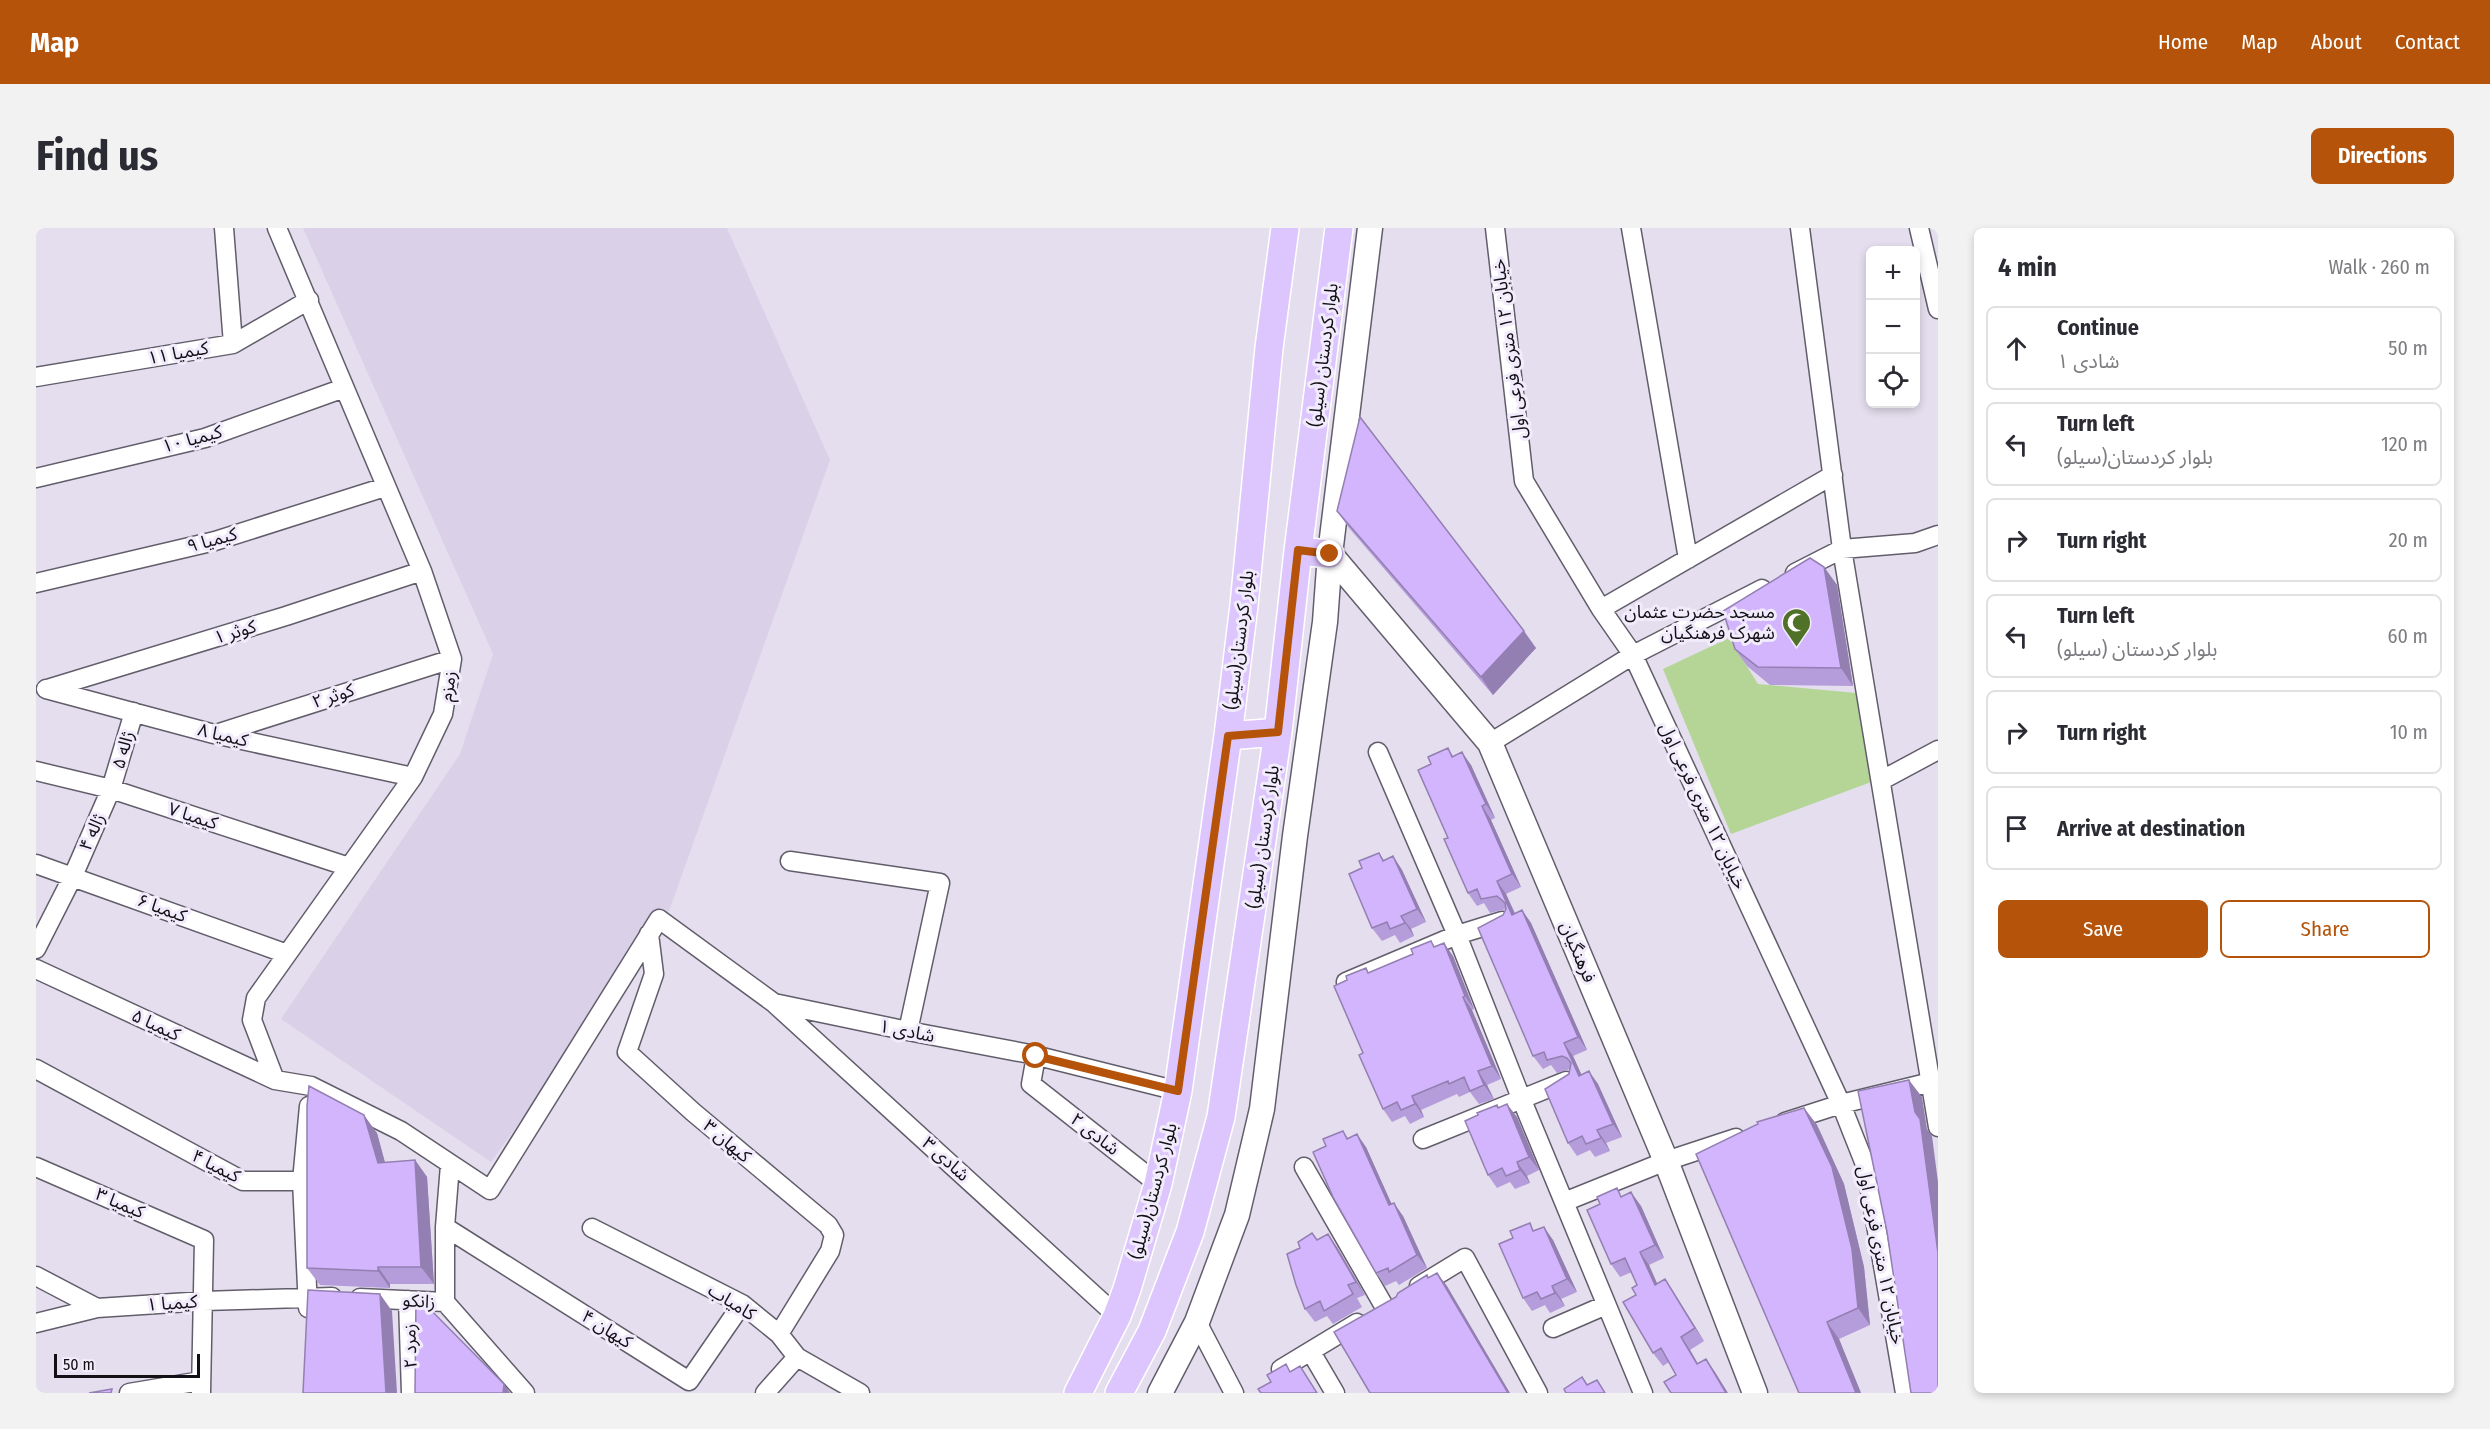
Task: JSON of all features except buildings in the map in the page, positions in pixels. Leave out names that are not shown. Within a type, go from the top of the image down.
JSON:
[{"type":"main road","name":"بلوار کردستان(سیلو)","points":[[1078,1393],[1117,1316],[1158,1184],[1178,1091],[1228,736],[1244,605],[1269,348],[1285,228]]},
{"type":"main road","name":"بلوار کردستان (سیلو)","points":[[1119,1393],[1152,1331],[1190,1232],[1221,1117],[1278,732],[1298,550],[1339,228]]},
{"type":"main road","points":[[1298,550],[1330,554]]},
{"type":"main road","points":[[1228,736],[1278,732]]},
{"type":"street","points":[[224,228],[233,344]]},
{"type":"street","name":"زمزم","points":[[275,1080],[252,1020],[256,998],[413,777],[443,714],[452,658],[422,571],[277,228]]},
{"type":"street","points":[[1160,1393],[1197,1322],[1237,1215],[1262,1109],[1294,847],[1325,622],[1330,554],[1370,228]]},
{"type":"street","name":"خیابان ۱۲ متری فرعی اول","points":[[1495,228],[1524,481],[1601,609],[1633,655],[1841,1104],[1866,1167],[1905,1393]]},
{"type":"street","points":[[1631,228],[1688,559]]},
{"type":"street","points":[[1800,228],[1842,549],[1938,1127]]},
{"type":"street","points":[[1919,228],[1938,309]]},
{"type":"street","name":"کیمیا ۱۱","points":[[36,378],[233,344],[309,300]]},
{"type":"street","name":"کیمیا ۱۰","points":[[36,478],[205,438],[345,388]]},
{"type":"street","points":[[1601,609],[1833,475]]},
{"type":"street","name":"کیمیا ۹","points":[[36,583],[215,541],[385,487]]},
{"type":"street","points":[[1490,743],[1633,655],[1842,549],[1915,543],[1938,535]]},
{"type":"street","name":"فرهنگیان","points":[[1330,554],[1490,743],[1666,1161],[1755,1393]]},
{"type":"street","name":"کوثر ۱","points":[[41,687],[286,616],[422,571]]},
{"type":"street","name":"کوثر ۲","points":[[214,734],[452,658]]},
{"type":"street","name":"کیمیا ۸","points":[[41,687],[214,734],[413,777]]},
{"type":"street","name":"ژاله ۵","points":[[111,789],[134,712]]},
{"type":"street","points":[[1882,780],[1938,750]]},
{"type":"street","points":[[1378,752],[1457,935],[1563,1202],[1643,1393]]},
{"type":"street","name":"کیمیا ۷","points":[[36,771],[111,789],[349,867]]},
{"type":"street","name":"ژاله ۴","points":[[36,949],[73,876],[111,789]]},
{"type":"street","points":[[790,861],[940,883],[908,1032]]},
{"type":"street","name":"کیمیا ۶","points":[[36,864],[287,954]]},
{"type":"street","points":[[1344,982],[1457,935],[1504,920]]},
{"type":"street","points":[[275,1080],[311,1086],[401,1131],[490,1190],[654,926]]},
{"type":"street","name":"شادی ۱","points":[[654,926],[774,1003],[908,1032],[1036,1056],[1178,1091]]},
{"type":"street","name":"کیهان ۳","points":[[654,926],[654,974],[627,1052],[693,1112],[828,1225],[834,1235],[830,1251],[779,1334]]},
{"type":"street","name":"کیمیا ۵","points":[[36,969],[275,1080]]},
{"type":"street","name":"شادی ۳","points":[[774,1003],[1117,1316]]},
{"type":"street","name":"شادی ۲","points":[[1036,1056],[1032,1084],[1158,1184]]},
{"type":"street","name":"کیمیا ۴","points":[[36,1070],[243,1181],[302,1181]]},
{"type":"street","points":[[1423,1138],[1570,1080]]},
{"type":"street","points":[[1563,1202],[1666,1161],[1841,1104],[1931,1082]]},
{"type":"street","points":[[307,1329],[309,1296],[302,1181],[311,1086]]},
{"type":"street","points":[[445,1302],[445,1227],[450,1165]]},
{"type":"street","name":"کیمیا ۳","points":[[36,1167],[204,1240],[204,1301]]},
{"type":"street","points":[[1304,1167],[1384,1306]]},
{"type":"street","name":"کیهان ۴","points":[[445,1227],[688,1381],[742,1304]]},
{"type":"street","name":"کامیاب","points":[[592,1228],[742,1304],[779,1334],[797,1357],[861,1393]]},
{"type":"street","points":[[1281,1369],[1465,1258],[1538,1393]]},
{"type":"street","points":[[36,1276],[97,1308]]},
{"type":"street","name":"زانکو","points":[[309,1296],[445,1302],[525,1393]]},
{"type":"street","name":"کیمیا ۱","points":[[36,1323],[97,1308],[309,1296]]},
{"type":"street","name":"زمرد ۲","points":[[408,1300],[411,1393]]},
{"type":"street","points":[[134,1392],[201,1387],[204,1301]]},
{"type":"street","points":[[1553,1328],[1606,1305]]},
{"type":"street","points":[[1197,1322],[1234,1393]]},
{"type":"street","points":[[1311,1352],[1335,1393]]},
{"type":"street","points":[[765,1393],[797,1357]]},
{"type":"shaded area","points":[[303,228],[727,228],[830,460],[668,914],[491,1162],[281,1019],[460,754],[493,654]]},
{"type":"green space","points":[[1729,638],[1758,684],[1856,693],[1874,781],[1731,834],[1663,669]]},
{"type":"place","name":"مسجد حضرت عثمان شهرک فرهنگیان","points":[[1796,648]]},
{"type":"route","points":[[1036,1056],[1178,1091],[1228,736],[1278,732],[1298,550],[1330,554]]}]
